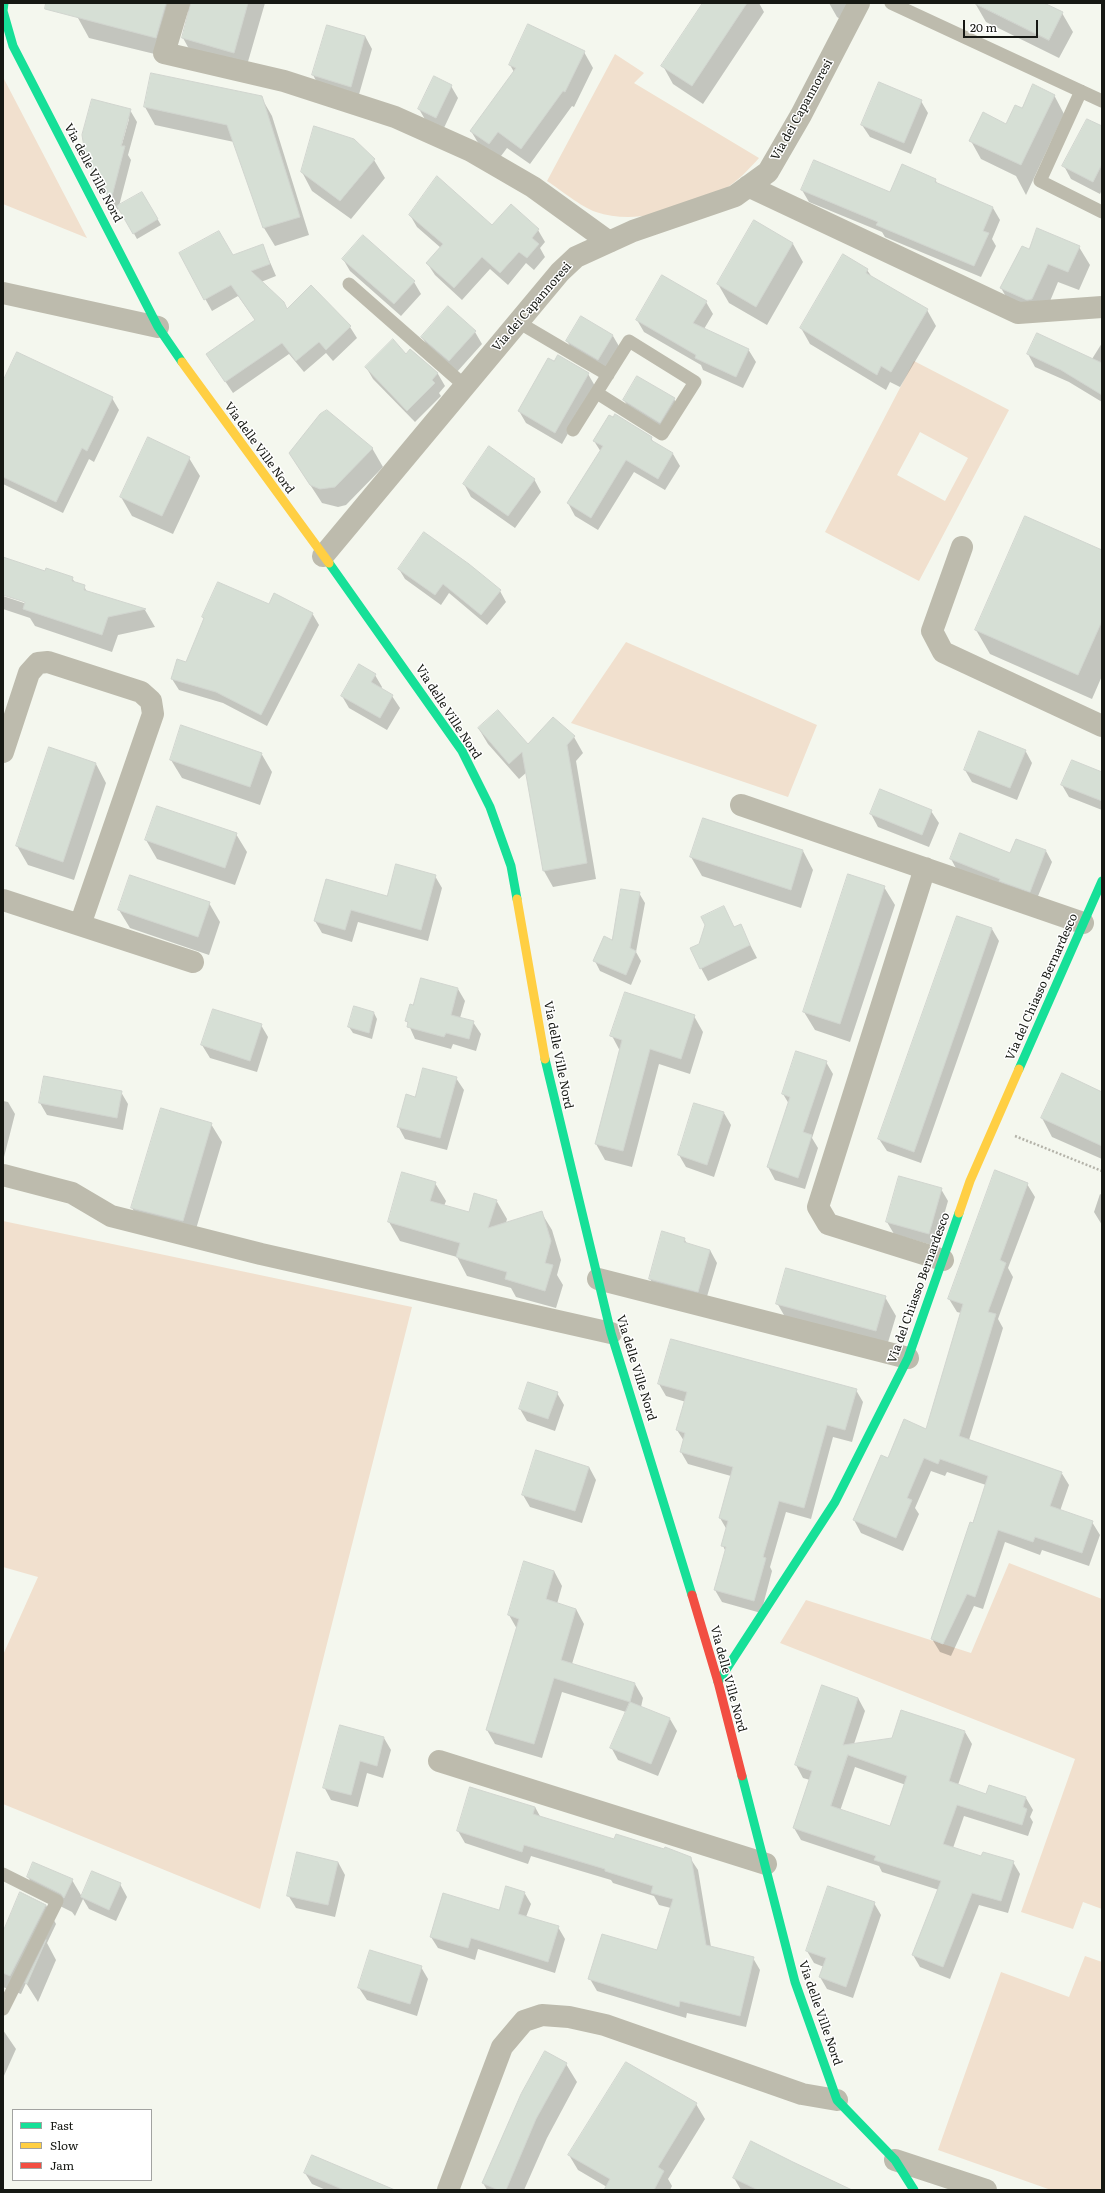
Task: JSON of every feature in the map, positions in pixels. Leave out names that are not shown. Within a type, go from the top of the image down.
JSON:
[{"type":"street","name":"Via delle Ville Nord","points":[[4,3],[3,11],[13,46],[158,327],[384,638],[462,750],[492,813],[511,866],[548,1075],[611,1333],[640,1423],[718,1682],[766,1864],[795,1982],[838,2100],[896,2160],[914,2190]]},
{"type":"street","points":[[179,3],[164,53],[284,81],[395,117],[471,151],[533,187],[609,242]]},
{"type":"street","name":"Via dei Capannoresi","points":[[323,556],[560,272],[576,257],[633,231],[735,196],[768,172],[802,115],[860,3]]},
{"type":"street","points":[[748,186],[1018,313],[1102,307]]},
{"type":"street","points":[[3,293],[158,327]]},
{"type":"street","points":[[962,547],[932,631],[943,652],[1102,726]]},
{"type":"street","points":[[3,752],[29,673],[38,663],[48,662],[141,692],[151,701],[153,714],[80,925]]},
{"type":"street","points":[[741,804],[1083,923]]},
{"type":"street","points":[[925,868],[818,1207],[828,1224],[943,1260]]},
{"type":"street","name":"Via del Chiasso Bernardesco","points":[[718,1682],[836,1502],[908,1358],[970,1180],[1102,881]]},
{"type":"street","points":[[3,900],[193,962]]},
{"type":"street","points":[[3,1175],[72,1193],[111,1216],[261,1254],[611,1333]]},
{"type":"street","points":[[598,1279],[908,1358]]},
{"type":"street","points":[[439,1761],[766,1864]]},
{"type":"street","points":[[448,2190],[502,2047],[524,2021],[542,2015],[569,2017],[604,2025],[802,2094],[838,2100]]},
{"type":"street","points":[[896,2160],[986,2190]]},
{"type":"lane","points":[[891,3],[1102,101]]},
{"type":"lane","points":[[1081,91],[1040,181],[1102,212]]},
{"type":"lane","points":[[349,284],[465,386]]},
{"type":"lane","points":[[518,322],[608,375]]},
{"type":"lane","points":[[573,430],[629,341],[695,382],[662,434],[597,393]]},
{"type":"lane","points":[[3,1874],[57,1902],[3,2009]]},
{"type":"path","points":[[994,1127],[1102,1171]]},
{"type":"shaded area","points":[[615,54],[644,73],[634,83],[759,158],[739,179],[725,189],[696,203],[662,213],[645,216],[612,216],[590,210],[547,181]]},
{"type":"shaded area","points":[[4,79],[87,238],[3,204]]},
{"type":"shaded area","points":[[914,361],[1009,410],[919,581],[825,532]],"holes":[[[920,432],[968,458],[945,501],[897,475]]]},
{"type":"shaded area","points":[[626,642],[817,725],[788,797],[571,723]]},
{"type":"shaded area","points":[[3,1221],[412,1307],[260,1909],[3,1804],[3,1655],[38,1577],[3,1567]]},
{"type":"shaded area","points":[[1009,1563],[1102,1599],[1102,1909],[1083,1902],[1073,1929],[1021,1912],[1075,1759],[780,1643],[806,1600],[971,1653]]},
{"type":"shaded area","points":[[1085,1956],[1102,1962],[1102,2190],[1051,2190],[938,2150],[1001,1972],[1069,1997]]},
{"type":"building","points":[[46,3],[166,3],[156,38],[45,9]]},
{"type":"building","points":[[191,3],[248,3],[234,53],[182,38]]},
{"type":"building","points":[[703,3],[747,3],[692,86],[661,66]]},
{"type":"building","points":[[974,3],[1044,3],[1063,12],[1049,40]]},
{"type":"building","points":[[528,24],[585,51],[565,92],[563,91],[521,149],[498,132],[489,144],[470,131],[516,68],[509,65]]},
{"type":"building","points":[[327,25],[365,36],[351,87],[312,75]]},
{"type":"building","points":[[151,73],[262,96],[300,217],[263,228],[227,125],[144,107]]},
{"type":"building","points":[[434,76],[452,85],[436,118],[418,109]]},
{"type":"building","points":[[879,82],[922,100],[904,143],[861,125]]},
{"type":"building","points":[[1033,84],[1055,95],[1021,165],[969,141],[983,112],[1006,124],[1015,105],[1022,108]]},
{"type":"building","points":[[92,99],[131,109],[121,146],[125,146],[111,200],[94,176],[84,148],[82,135]]},
{"type":"building","points":[[1087,119],[1102,126],[1102,164],[1093,182],[1062,166]]},
{"type":"building","points":[[314,126],[354,139],[375,159],[340,201],[301,172]]},
{"type":"building","points":[[814,160],[890,192],[902,164],[936,179],[935,182],[993,207],[983,231],[989,233],[974,266],[876,225],[878,222],[801,190]]},
{"type":"building","points":[[437,176],[492,225],[511,204],[539,229],[532,238],[539,244],[527,258],[519,252],[500,273],[482,257],[454,288],[426,263],[443,244],[409,215]]},
{"type":"building","points":[[142,192],[158,219],[133,234],[117,206]]},
{"type":"building","points":[[754,220],[793,243],[756,307],[717,284]]},
{"type":"building","points":[[1037,228],[1080,246],[1068,272],[1048,264],[1032,299],[1027,300],[1000,288],[1022,246],[1029,249]]},
{"type":"building","points":[[219,231],[233,255],[263,244],[270,264],[251,271],[284,302],[287,309],[311,285],[351,326],[326,350],[319,342],[296,361],[282,343],[225,382],[206,354],[255,320],[231,285],[204,300],[179,253]]},
{"type":"building","points":[[363,235],[415,281],[394,304],[342,259]]},
{"type":"building","points":[[843,254],[868,269],[866,273],[928,309],[891,372],[881,366],[877,375],[800,328]]},
{"type":"building","points":[[662,275],[707,301],[693,323],[749,349],[736,377],[695,358],[696,355],[636,320]]},
{"type":"building","points":[[448,306],[476,331],[449,361],[421,337]]},
{"type":"building","points":[[581,316],[613,335],[598,360],[566,341]]},
{"type":"building","points":[[1037,333],[1102,363],[1102,395],[1061,370],[1027,354]]},
{"type":"building","points":[[393,339],[406,354],[410,349],[438,373],[432,380],[435,383],[407,411],[365,367]]},
{"type":"building","points":[[17,352],[113,397],[87,451],[82,448],[56,502],[3,477],[3,381]]},
{"type":"building","points":[[558,355],[589,373],[555,433],[518,411],[548,358],[554,361]]},
{"type":"building","points":[[637,376],[675,398],[660,423],[623,400]]},
{"type":"building","points":[[327,410],[373,448],[335,487],[320,489],[310,485],[289,453],[320,414]]},
{"type":"building","points":[[615,414],[652,437],[651,440],[673,453],[658,479],[626,460],[591,518],[567,503],[603,446],[593,441],[609,415],[613,417]]},
{"type":"building","points":[[148,437],[190,457],[162,516],[120,497]]},
{"type":"building","points":[[489,446],[535,479],[508,516],[463,484]]},
{"type":"building","points":[[1025,516],[1102,550],[1102,621],[1078,675],[975,630]]},
{"type":"building","points":[[424,532],[469,564],[501,590],[481,615],[443,584],[435,595],[398,569]]},
{"type":"building","points":[[3,557],[45,571],[46,568],[73,577],[72,581],[85,585],[84,590],[146,609],[108,617],[102,635],[23,609],[25,602],[3,595]]},
{"type":"building","points":[[218,582],[269,604],[274,593],[313,613],[261,715],[216,692],[171,679],[177,659],[186,662],[204,618],[202,617]]},
{"type":"building","points":[[359,664],[376,674],[371,682],[393,695],[380,718],[341,696]]},
{"type":"building","points":[[498,710],[528,744],[553,717],[575,736],[567,745],[587,863],[543,871],[522,752],[509,764],[478,728]]},
{"type":"building","points":[[181,725],[262,753],[250,787],[170,760]]},
{"type":"building","points":[[979,731],[1026,750],[1010,788],[964,770]]},
{"type":"building","points":[[49,747],[96,763],[63,862],[16,846]]},
{"type":"building","points":[[1072,760],[1102,772],[1102,801],[1061,785]]},
{"type":"building","points":[[880,789],[932,810],[922,835],[870,814]]},
{"type":"building","points":[[157,806],[237,833],[225,868],[145,840]]},
{"type":"building","points":[[703,818],[803,850],[791,890],[690,857]]},
{"type":"building","points":[[960,833],[1010,853],[1016,839],[1046,850],[1030,892],[999,881],[1000,879],[950,859]]},
{"type":"building","points":[[396,864],[436,875],[421,930],[351,910],[345,930],[314,921],[326,879],[387,896]]},
{"type":"building","points":[[848,874],[885,886],[840,1024],[803,1012]]},
{"type":"building","points":[[130,875],[210,902],[198,937],[118,910]]},
{"type":"building","points":[[621,889],[640,892],[630,948],[636,951],[626,975],[593,961],[604,936],[612,940]]},
{"type":"building","points":[[724,906],[734,927],[741,924],[750,945],[700,969],[690,948],[699,944],[705,925],[701,917]]},
{"type":"building","points":[[957,916],[992,928],[914,1152],[878,1139]]},
{"type":"building","points":[[421,978],[458,988],[451,1015],[474,1021],[469,1039],[446,1033],[444,1037],[407,1027],[408,1022],[405,1021],[410,1004],[413,1005]]},
{"type":"building","points":[[625,992],[695,1015],[681,1059],[650,1049],[623,1151],[595,1144],[622,1040],[610,1036]]},
{"type":"building","points":[[354,1006],[374,1012],[369,1033],[348,1027]]},
{"type":"building","points":[[213,1009],[262,1024],[250,1061],[201,1045]]},
{"type":"building","points":[[796,1051],[827,1061],[803,1132],[812,1135],[798,1178],[767,1167],[790,1097],[782,1094]]},
{"type":"building","points":[[423,1068],[457,1077],[440,1138],[397,1127],[406,1094],[415,1097]]},
{"type":"building","points":[[1062,1073],[1102,1092],[1102,1146],[1041,1118]]},
{"type":"building","points":[[44,1076],[122,1091],[117,1118],[39,1103]]},
{"type":"building","points":[[694,1103],[724,1112],[707,1165],[678,1155]]},
{"type":"building","points":[[161,1108],[212,1123],[183,1221],[131,1208]]},
{"type":"building","points":[[995,1170],[1028,1183],[1000,1260],[1006,1263],[988,1312],[996,1314],[959,1436],[1062,1472],[1050,1506],[1093,1521],[1082,1553],[1035,1537],[1033,1542],[998,1530],[975,1597],[967,1594],[943,1644],[931,1639],[970,1522],[973,1523],[988,1476],[940,1459],[938,1464],[924,1458],[907,1498],[912,1500],[896,1538],[853,1520],[881,1455],[888,1458],[904,1419],[926,1429],[963,1304],[948,1299]]},
{"type":"building","points":[[402,1172],[436,1182],[430,1201],[469,1212],[474,1193],[497,1200],[488,1228],[542,1211],[551,1241],[545,1263],[553,1265],[545,1291],[505,1279],[507,1272],[456,1257],[460,1243],[388,1222]]},
{"type":"building","points":[[899,1176],[942,1188],[929,1234],[886,1222]]},
{"type":"building","points":[[662,1231],[685,1238],[684,1242],[710,1250],[698,1292],[649,1279]]},
{"type":"building","points":[[786,1268],[886,1296],[876,1331],[776,1304]]},
{"type":"building","points":[[671,1339],[857,1389],[845,1430],[827,1425],[804,1508],[779,1501],[763,1557],[766,1558],[754,1601],[714,1590],[726,1547],[721,1546],[728,1521],[719,1518],[733,1467],[680,1452],[685,1433],[676,1430],[687,1392],[658,1384]]},
{"type":"building","points":[[528,1382],[558,1392],[548,1419],[519,1409]]},
{"type":"building","points":[[536,1450],[589,1467],[575,1511],[522,1495]]},
{"type":"building","points":[[524,1561],[554,1571],[546,1599],[576,1609],[561,1660],[635,1683],[630,1702],[554,1678],[534,1744],[486,1730],[519,1619],[508,1615]]},
{"type":"building","points":[[822,1685],[858,1698],[843,1745],[892,1738],[901,1710],[965,1731],[949,1781],[986,1794],[989,1785],[1026,1797],[1023,1807],[1027,1809],[1022,1825],[957,1805],[943,1844],[981,1856],[983,1852],[1014,1861],[1001,1901],[972,1893],[943,1967],[912,1955],[941,1881],[874,1860],[876,1856],[793,1828],[812,1771],[795,1765]],"holes":[[[848,1755],[907,1776],[890,1826],[831,1806]]]},
{"type":"building","points":[[630,1702],[670,1718],[651,1764],[610,1748]]},
{"type":"building","points":[[340,1725],[384,1737],[377,1766],[360,1761],[351,1795],[323,1788]]},
{"type":"building","points":[[470,1787],[535,1807],[533,1814],[614,1839],[616,1834],[664,1849],[665,1847],[691,1857],[706,1945],[754,1957],[740,2016],[680,2001],[679,2007],[588,1979],[602,1934],[657,1950],[673,1899],[651,1893],[653,1886],[605,1871],[605,1869],[524,1845],[522,1852],[457,1831]]},
{"type":"building","points":[[297,1852],[338,1862],[328,1905],[287,1896]]},
{"type":"building","points":[[33,1862],[73,1879],[64,1898],[61,1894],[27,1877]]},
{"type":"building","points":[[92,1871],[121,1883],[109,1910],[81,1897]]},
{"type":"building","points":[[506,1886],[525,1892],[518,1914],[559,1926],[548,1962],[471,1938],[468,1948],[430,1937],[443,1893],[499,1910]]},
{"type":"building","points":[[828,1886],[875,1902],[846,1987],[819,1977],[826,1958],[806,1951]]},
{"type":"building","points":[[20,1892],[46,1905],[10,1976],[3,1973],[3,1932]]},
{"type":"building","points":[[46,1940],[27,1984],[25,1983]]},
{"type":"building","points":[[370,1950],[422,1966],[410,2004],[358,1988]]},
{"type":"building","points":[[545,2051],[567,2063],[536,2119],[506,2190],[498,2190],[482,2183],[521,2094]]},
{"type":"building","points":[[626,2062],[697,2103],[658,2167],[664,2171],[654,2190],[604,2190],[610,2179],[568,2155]]},
{"type":"building","points":[[751,2141],[852,2190],[758,2190],[733,2178]]},
{"type":"building","points":[[312,2155],[395,2190],[344,2190],[304,2173]]},
{"type":"traffic: fast","points":[[4,3],[3,11],[13,46],[158,327],[182,362]]},
{"type":"traffic: fast","points":[[329,563],[462,751],[490,807],[511,866],[517,899]]},
{"type":"traffic: fast","points":[[1019,1069],[1102,881]]},
{"type":"traffic: fast","points":[[545,1059],[611,1333],[692,1595]]},
{"type":"traffic: fast","points":[[718,1682],[835,1502],[908,1358],[959,1213]]},
{"type":"traffic: fast","points":[[742,1776],[795,1982],[837,2100],[895,2160],[914,2190]]},
{"type":"traffic: slow","points":[[182,362],[329,563]]},
{"type":"traffic: slow","points":[[517,899],[545,1059]]},
{"type":"traffic: slow","points":[[959,1213],[970,1181],[1019,1069]]},
{"type":"traffic: jam","points":[[692,1595],[718,1682],[742,1776]]}]
